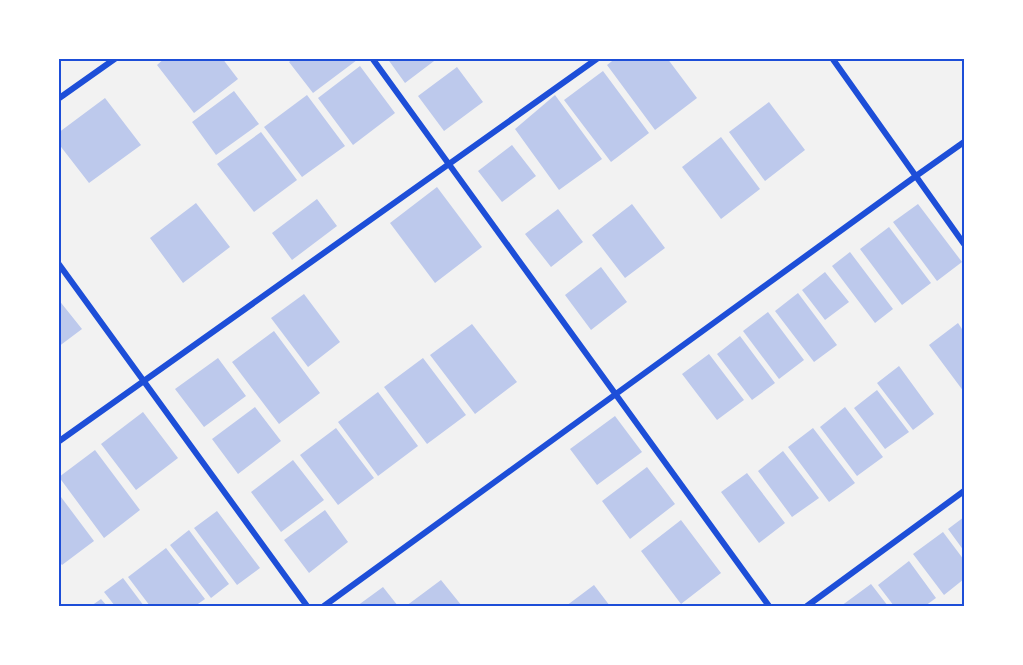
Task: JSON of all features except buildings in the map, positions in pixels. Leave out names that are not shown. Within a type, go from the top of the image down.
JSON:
[{"type":"street","points":[[58,99],[116,58]]},
{"type":"street","points":[[372,58],[770,606]]},
{"type":"street","points":[[58,442],[598,58]]},
{"type":"street","points":[[832,58],[964,244]]},
{"type":"street","points":[[324,606],[964,142]]},
{"type":"street","points":[[58,263],[307,606]]},
{"type":"street","points":[[807,606],[964,491]]}]
